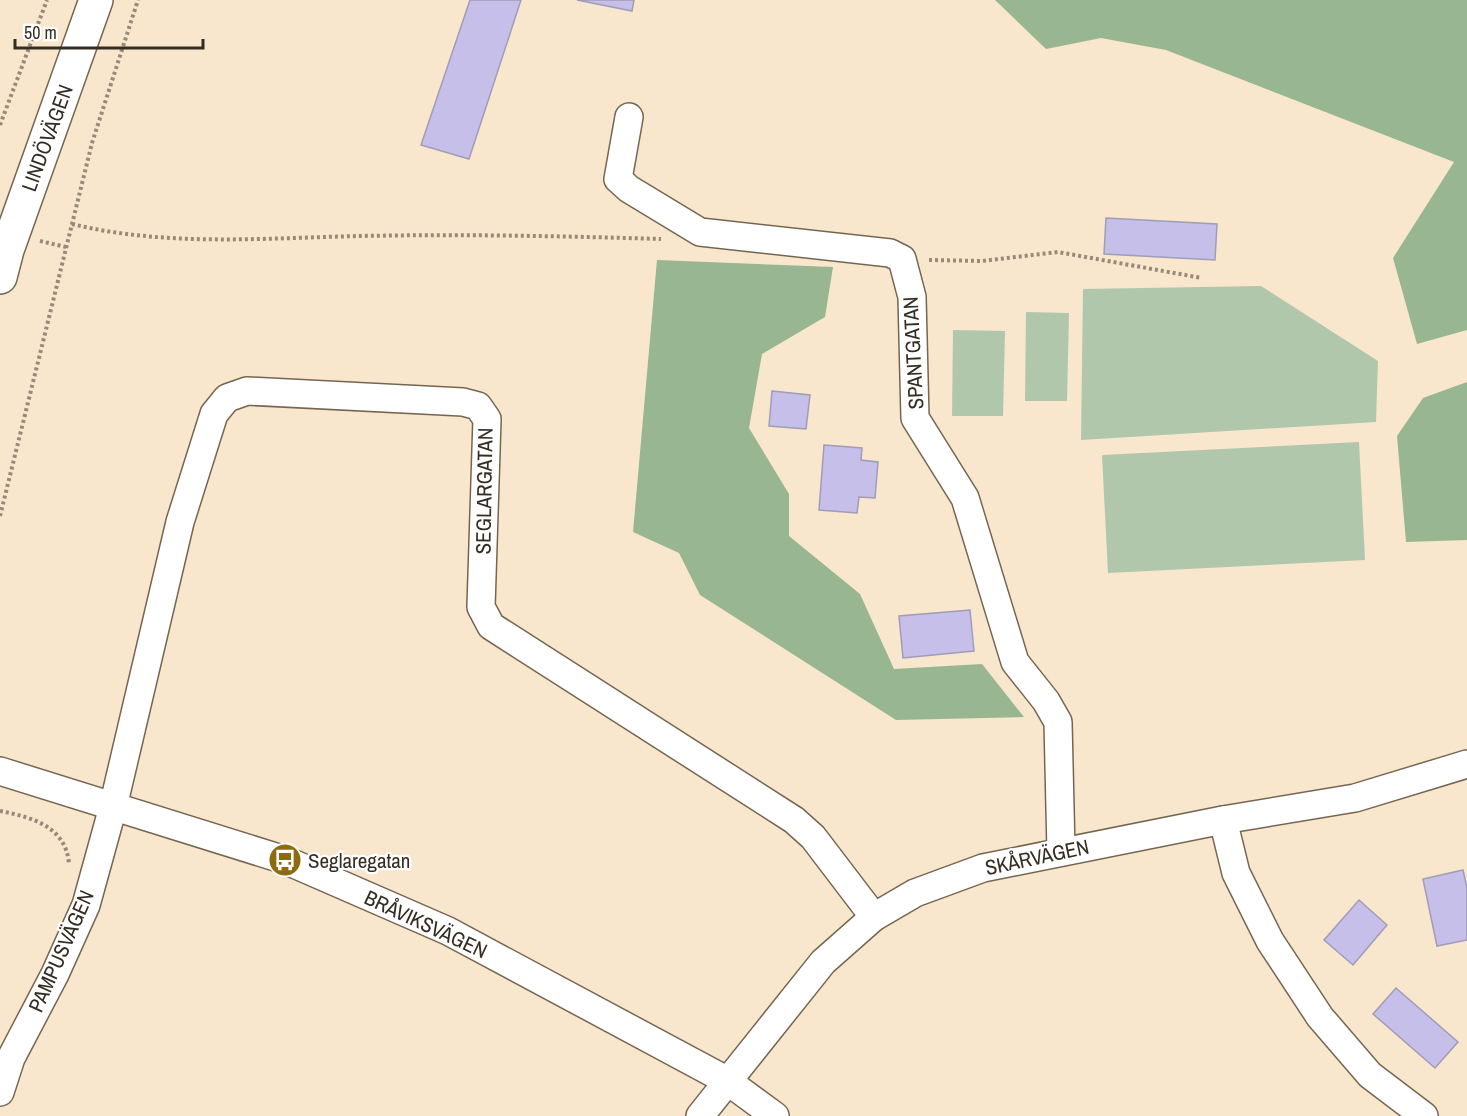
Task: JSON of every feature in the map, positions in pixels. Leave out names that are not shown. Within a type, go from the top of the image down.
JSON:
[{"type":"main road","name":"LINDÖVÄGEN","points":[[0,277],[11,239],[96,0]]},
{"type":"street","points":[[629,117],[618,179],[629,189],[700,232],[890,253],[902,259]]},
{"type":"street","name":"SPANTGATAN","points":[[902,259],[912,297],[915,418],[965,498],[1015,662],[1047,701],[1058,722],[1061,851]]},
{"type":"street","name":"SEGLARGATAN","points":[[113,807],[180,522],[214,414],[227,398],[247,391],[464,402],[478,406],[487,419],[481,607],[491,626],[794,820],[813,837],[873,917]]},
{"type":"street","name":"SKÅRVÄGEN","points":[[699,1116],[823,962],[873,917],[915,893],[982,868],[1223,820],[1355,798],[1467,764]]},
{"type":"street","name":"BRÅVIKSVÄGEN","points":[[5,776],[285,860],[448,931],[726,1080],[776,1116]]},
{"type":"street","name":"PAMPUSVÄGEN","points":[[0,1092],[11,1058],[55,974],[86,905],[113,807]]},
{"type":"street","points":[[1223,820],[1236,873],[1270,941],[1320,1017],[1370,1075],[1424,1116]]},
{"type":"path","points":[[0,125],[48,0]]},
{"type":"path","points":[[0,516],[92,143],[138,0]]},
{"type":"path","points":[[72,224],[100,231],[186,239],[484,234],[672,240],[700,232]]},
{"type":"path","points":[[902,259],[982,261],[1058,252],[1202,278]]},
{"type":"path","points":[[0,811],[31,817],[48,826],[66,849],[69,862],[67,873]]},
{"type":"green space","points":[[995,0],[1467,0],[1467,330],[1417,344],[1393,258],[1454,162],[1166,50],[1101,38],[1046,49]]},
{"type":"green space","points":[[657,260],[833,267],[825,317],[762,354],[749,428],[789,494],[789,536],[860,594],[894,669],[982,664],[1024,717],[896,720],[700,595],[679,553],[633,532]]},
{"type":"green space","points":[[1261,286],[1378,361],[1376,422],[1081,440],[1083,289]]},
{"type":"green space","points":[[1026,312],[1069,313],[1067,401],[1025,401]]},
{"type":"green space","points":[[953,330],[1005,331],[1003,416],[952,416]]},
{"type":"green space","points":[[1467,382],[1467,540],[1406,542],[1397,436],[1423,398]]},
{"type":"green space","points":[[1359,442],[1365,560],[1108,573],[1102,455]]},
{"type":"building","points":[[470,0],[521,0],[469,159],[421,145]]},
{"type":"building","points":[[577,0],[634,0],[632,11]]},
{"type":"building","points":[[1106,218],[1217,224],[1215,260],[1104,254]]},
{"type":"building","points":[[772,391],[810,395],[806,429],[769,426]]},
{"type":"building","points":[[824,445],[862,448],[861,460],[878,462],[875,498],[859,497],[857,513],[819,510]]},
{"type":"building","points":[[970,610],[974,651],[903,658],[899,616]]},
{"type":"building","points":[[1463,870],[1467,888],[1467,940],[1437,946],[1423,879]]},
{"type":"building","points":[[1359,900],[1387,925],[1353,965],[1324,940]]},
{"type":"building","points":[[1396,988],[1458,1042],[1435,1068],[1373,1014]]},
{"type":"place","name":"Seglaregatan","points":[[285,860]]}]
